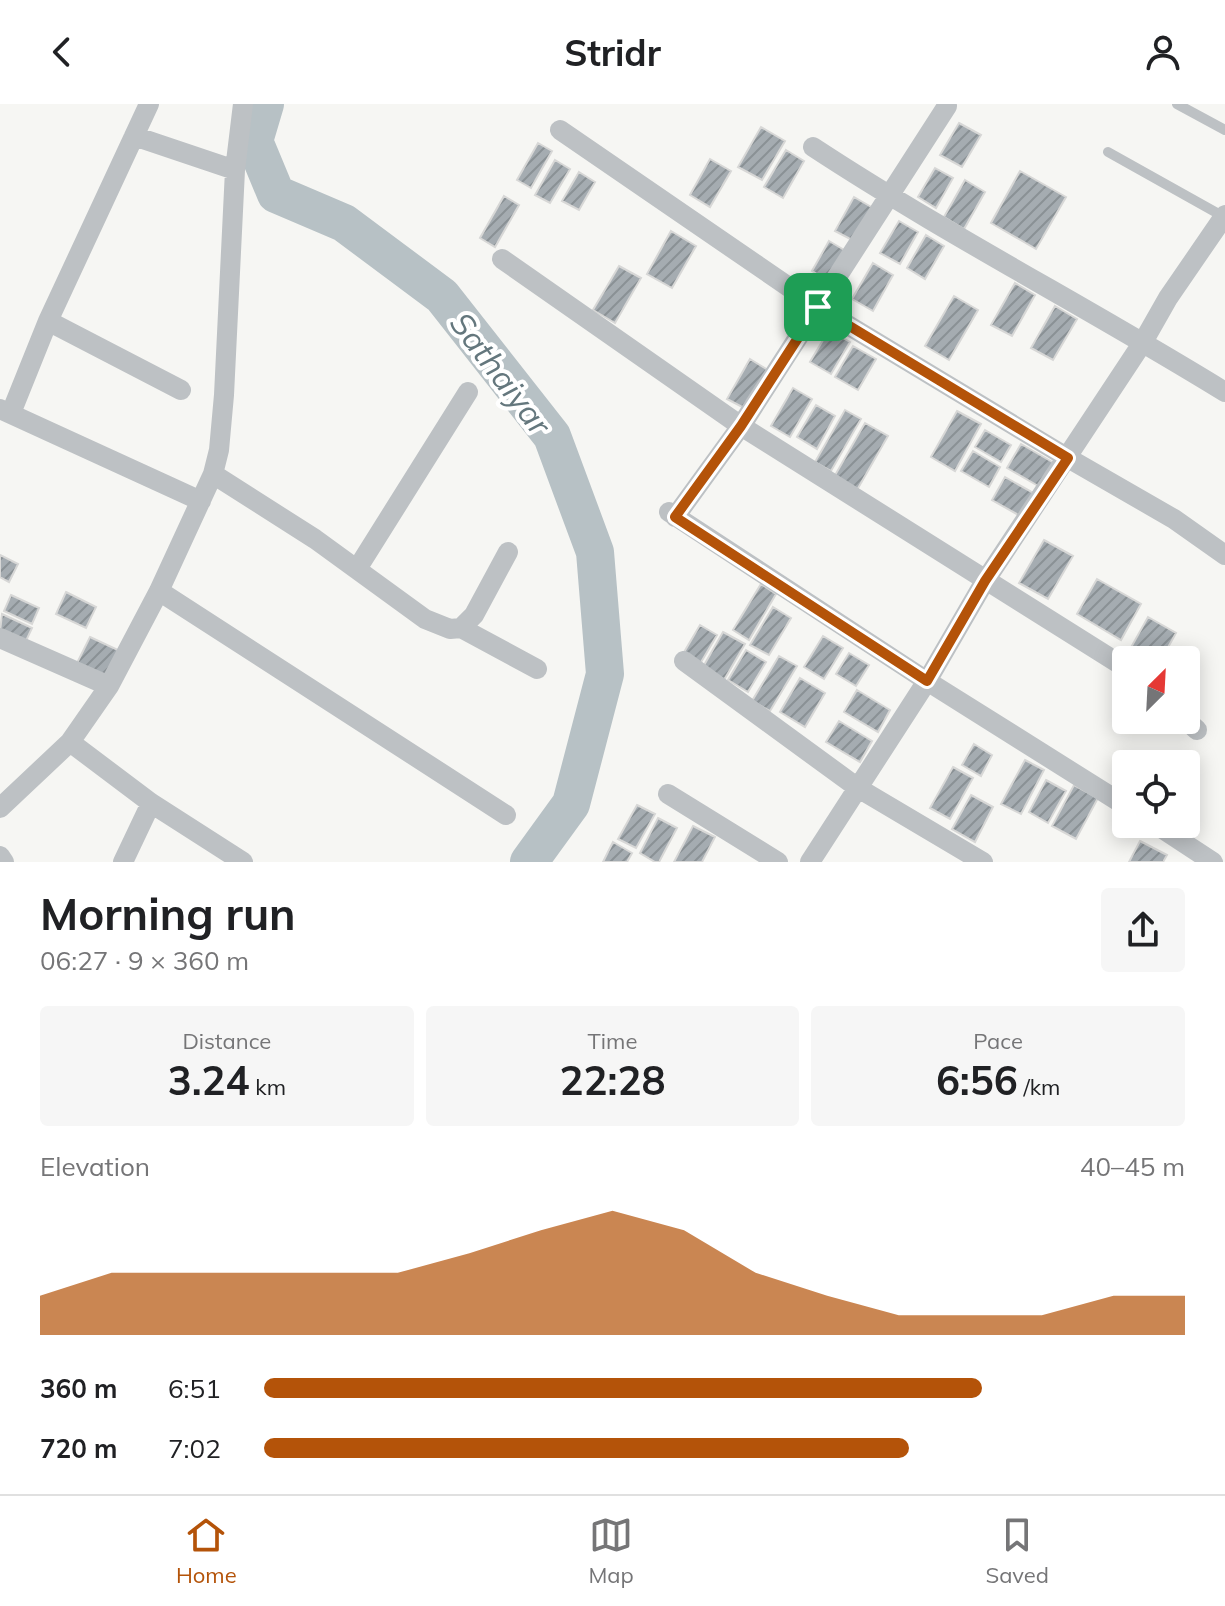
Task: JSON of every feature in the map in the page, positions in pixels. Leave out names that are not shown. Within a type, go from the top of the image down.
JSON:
[{"type":"street","points":[[149,104],[6,411],[201,501]]},
{"type":"street","points":[[0,808],[70,742],[109,686],[159,591],[213,474],[219,450],[224,395],[235,170],[243,104]]},
{"type":"street","points":[[947,106],[741,426],[672,514],[927,681],[1112,797]]},
{"type":"street","points":[[560,130],[818,307],[1174,519],[1225,555]]},
{"type":"street","points":[[134,136],[235,170]]},
{"type":"street","points":[[813,147],[889,197],[1225,392]]},
{"type":"street","points":[[810,862],[927,681],[985,581],[1224,216]]},
{"type":"street","points":[[502,259],[741,426],[1112,659]]},
{"type":"street","points":[[48,321],[181,390]]},
{"type":"street","points":[[357,569],[468,392]]},
{"type":"street","points":[[213,474],[315,539],[425,619],[450,629],[461,628],[537,669]]},
{"type":"street","points":[[461,628],[474,615],[508,552]]},
{"type":"street","points":[[159,591],[506,815]]},
{"type":"street","points":[[0,638],[109,686]]},
{"type":"street","points":[[684,661],[858,788],[983,862]]},
{"type":"street","points":[[70,742],[151,803],[243,862]]},
{"type":"street","points":[[0,780],[19,788]]},
{"type":"street","points":[[668,794],[778,862]]},
{"type":"street","points":[[123,862],[151,803]]},
{"type":"street","points":[[1176,838],[1213,862]]},
{"type":"street","points":[[0,856],[4,862]]},
{"type":"lane","points":[[1177,104],[1225,130]]},
{"type":"lane","points":[[1108,152],[1224,216]]},
{"type":"building","points":[[959,123],[981,135],[962,167],[940,155]]},
{"type":"building","points":[[761,127],[785,141],[762,180],[738,167]]},
{"type":"building","points":[[538,143],[552,151],[531,188],[517,180]]},
{"type":"building","points":[[786,150],[804,161],[783,198],[764,187]]},
{"type":"building","points":[[710,159],[731,171],[710,207],[690,195]]},
{"type":"building","points":[[555,160],[570,169],[550,203],[535,195]]},
{"type":"building","points":[[935,168],[953,178],[936,208],[918,197]]},
{"type":"building","points":[[1020,171],[1066,197],[1036,249],[991,223]]},
{"type":"building","points":[[579,172],[595,182],[579,210],[562,201]]},
{"type":"building","points":[[965,180],[985,192],[964,229],[944,217]]},
{"type":"building","points":[[504,196],[519,205],[495,247],[480,238]]},
{"type":"building","points":[[854,197],[873,208],[854,241],[835,231]]},
{"type":"building","points":[[899,221],[918,232],[900,264],[880,253]]},
{"type":"building","points":[[671,231],[696,246],[672,288],[647,274]]},
{"type":"building","points":[[926,235],[944,246],[925,279],[907,268]]},
{"type":"building","points":[[829,241],[846,251],[829,281],[812,271]]},
{"type":"building","points":[[873,263],[893,275],[873,311],[852,299]]},
{"type":"building","points":[[619,266],[641,278],[615,323],[593,310]]},
{"type":"building","points":[[1015,283],[1035,295],[1012,336],[991,325]]},
{"type":"building","points":[[954,296],[978,310],[949,360],[925,346]]},
{"type":"building","points":[[1055,306],[1077,319],[1053,360],[1031,348]]},
{"type":"building","points":[[829,330],[850,342],[831,374],[810,362]]},
{"type":"building","points":[[853,346],[876,359],[858,390],[835,377]]},
{"type":"building","points":[[750,359],[768,370],[746,409],[727,399]]},
{"type":"building","points":[[793,388],[812,399],[790,437],[771,426]]},
{"type":"building","points":[[816,405],[835,416],[817,449],[797,437]]},
{"type":"building","points":[[845,410],[861,419],[831,471],[815,462]]},
{"type":"building","points":[[957,411],[981,424],[955,471],[931,457]]},
{"type":"building","points":[[865,423],[888,436],[857,490],[834,477]]},
{"type":"building","points":[[985,430],[1011,445],[1001,462],[975,447]]},
{"type":"building","points":[[1021,444],[1054,463],[1040,487],[1007,468]]},
{"type":"building","points":[[973,451],[1000,467],[989,487],[961,471]]},
{"type":"building","points":[[1005,477],[1035,494],[1022,517],[992,500]]},
{"type":"building","points":[[1044,540],[1073,556],[1048,599],[1019,583]]},
{"type":"building","points":[[0,555],[18,564],[9,582],[0,577]]},
{"type":"building","points":[[1097,579],[1141,604],[1121,640],[1077,614]]},
{"type":"building","points":[[761,584],[776,594],[749,640],[733,630]]},
{"type":"building","points":[[66,592],[96,607],[86,628],[56,614]]},
{"type":"building","points":[[11,595],[39,608],[32,624],[4,611]]},
{"type":"building","points":[[773,607],[791,618],[769,655],[750,645]]},
{"type":"building","points":[[2,614],[32,628],[25,643],[0,632]]},
{"type":"building","points":[[1148,617],[1176,633],[1169,646],[1132,646]]},
{"type":"building","points":[[700,625],[717,635],[700,664],[683,654]]},
{"type":"building","points":[[723,632],[745,644],[724,680],[703,667]]},
{"type":"building","points":[[823,636],[843,648],[824,679],[804,667]]},
{"type":"building","points":[[90,637],[120,651],[106,682],[75,667]]},
{"type":"building","points":[[746,650],[766,662],[748,692],[728,680]]},
{"type":"building","points":[[849,653],[869,665],[856,686],[836,674]]},
{"type":"building","points":[[779,656],[797,666],[770,711],[752,701]]},
{"type":"building","points":[[800,678],[825,693],[805,727],[780,712]]},
{"type":"building","points":[[857,690],[890,710],[878,732],[844,712]]},
{"type":"building","points":[[839,721],[872,741],[860,762],[826,742]]},
{"type":"building","points":[[974,744],[992,755],[981,776],[962,765]]},
{"type":"building","points":[[1025,760],[1044,770],[1021,814],[1001,804]]},
{"type":"building","points":[[953,767],[973,778],[950,819],[930,808]]},
{"type":"building","points":[[1046,780],[1066,791],[1048,823],[1029,812]]},
{"type":"building","points":[[1074,785],[1098,798],[1076,839],[1052,826]]},
{"type":"building","points":[[971,795],[993,807],[975,842],[952,829]]},
{"type":"building","points":[[637,805],[655,814],[636,848],[618,839]]},
{"type":"building","points":[[658,818],[677,828],[659,862],[655,862],[640,853]]},
{"type":"building","points":[[693,826],[715,837],[702,862],[674,862]]},
{"type":"building","points":[[1140,841],[1167,855],[1163,862],[1129,862]]},
{"type":"building","points":[[613,842],[632,853],[627,862],[603,862]]},
{"type":"waterway","name":"Sathaiyar","points":[[265,104],[254,141],[276,194],[344,223],[442,296],[552,436],[595,552],[605,674],[571,804],[529,862]]},
{"type":"route","points":[[818,307],[1068,458],[985,581],[927,681],[675,517],[741,426],[818,307]]}]
